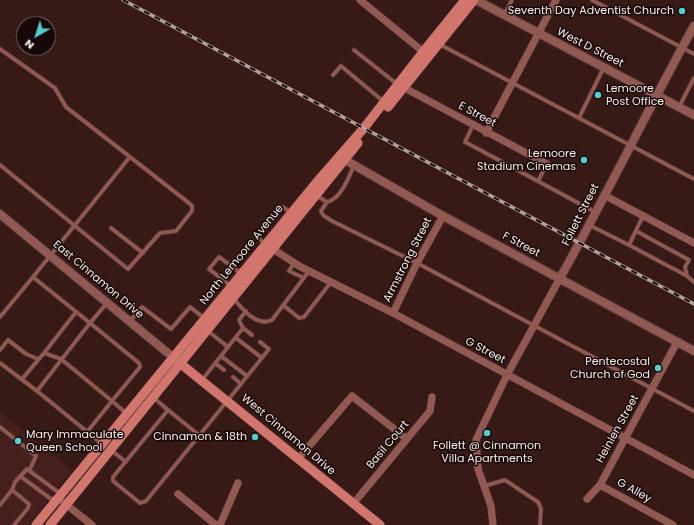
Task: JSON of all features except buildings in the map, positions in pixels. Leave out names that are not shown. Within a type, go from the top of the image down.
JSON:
[{"type":"main road","name":"North Lemoore Avenue","points":[[50,525],[181,364],[245,277],[294,215],[387,103],[465,0]]},
{"type":"main road","name":"North Lemoore Avenue","points":[[425,54],[438,43],[475,0]]},
{"type":"main road","name":"North Lemoore Avenue","points":[[294,215],[316,194],[341,158]]},
{"type":"main road","name":"North Lemoore Avenue","points":[[36,525],[174,358],[209,325]]},
{"type":"main road","name":"West Cinnamon Drive","points":[[181,364],[380,525]]},
{"type":"street","points":[[360,0],[425,54]]},
{"type":"street","name":"West D Street","points":[[475,0],[694,115]]},
{"type":"street","points":[[486,133],[556,0]]},
{"type":"street","name":"Follett Street","points":[[493,525],[491,506],[478,470],[476,440],[507,375],[589,224],[656,94],[694,26]]},
{"type":"street","name":"E Street","points":[[400,86],[486,133],[547,164]]},
{"type":"street","name":"F Street","points":[[341,158],[443,216],[694,351]]},
{"type":"street","points":[[604,195],[694,243]]},
{"type":"street","name":"East Cinnamon Drive","points":[[0,214],[181,364]]},
{"type":"street","name":"Armstrong Street","points":[[393,313],[443,216]]},
{"type":"street","name":"G Street","points":[[269,247],[294,263],[393,313],[626,437],[694,475]]},
{"type":"street","name":"Heinlen Street","points":[[600,485],[677,342]]},
{"type":"street","points":[[298,459],[352,396],[407,439]]},
{"type":"street","name":"Basil Court","points":[[353,504],[430,411],[432,396]]},
{"type":"street","points":[[220,525],[238,483]]},
{"type":"street","name":"G Alley","points":[[587,499],[600,485],[673,525]]},
{"type":"street","points":[[178,494],[216,525]]},
{"type":"street","points":[[58,498],[92,525]]},
{"type":"lane","points":[[504,16],[512,0]]},
{"type":"lane","points":[[592,0],[694,54]]},
{"type":"lane","points":[[438,43],[512,84],[694,179]]},
{"type":"lane","points":[[0,49],[55,88],[66,107],[129,158],[189,203],[193,209],[176,231],[160,233],[128,269],[0,165]]},
{"type":"lane","points":[[354,50],[400,86]]},
{"type":"lane","points":[[333,76],[342,66],[387,103]]},
{"type":"lane","points":[[579,118],[604,68]]},
{"type":"lane","points":[[679,107],[694,78]]},
{"type":"lane","points":[[473,125],[465,142],[595,212]]},
{"type":"lane","points":[[0,317],[129,158]]},
{"type":"lane","points":[[538,181],[547,164]]},
{"type":"lane","points":[[354,165],[348,179],[337,196],[327,202],[321,211],[323,215],[694,411]]},
{"type":"lane","points":[[316,194],[327,202]]},
{"type":"lane","points":[[269,247],[257,237],[282,207],[294,215]]},
{"type":"lane","points":[[629,245],[643,216]]},
{"type":"lane","points":[[589,224],[687,276],[694,282]]},
{"type":"lane","points":[[111,228],[143,252]]},
{"type":"lane","points":[[636,231],[690,260],[685,267],[687,276]]},
{"type":"lane","points":[[245,277],[218,257],[209,269],[233,293],[246,311],[259,322],[266,323],[272,320],[309,271]]},
{"type":"lane","points":[[294,263],[289,271],[304,278]]},
{"type":"lane","points":[[33,277],[138,363],[140,367],[87,432]]},
{"type":"lane","points":[[284,305],[299,318],[304,317],[331,282]]},
{"type":"lane","points":[[37,391],[107,302]]},
{"type":"lane","points":[[130,321],[142,307],[171,329],[190,307],[209,325],[228,347]]},
{"type":"lane","points":[[246,311],[239,320],[243,328],[252,335]]},
{"type":"lane","points":[[22,379],[76,312]]},
{"type":"lane","points":[[201,381],[243,328]]},
{"type":"lane","points":[[236,338],[262,358]]},
{"type":"lane","points":[[0,350],[8,340],[26,354],[38,359]]},
{"type":"lane","points":[[168,410],[113,477],[113,481],[140,503],[146,501],[269,349],[260,342]]},
{"type":"lane","points":[[44,353],[62,359],[127,413]]},
{"type":"lane","points":[[221,356],[247,376]]},
{"type":"lane","points":[[0,362],[102,444]]},
{"type":"lane","points":[[215,363],[224,370]]},
{"type":"lane","points":[[232,377],[241,384]]},
{"type":"lane","points":[[154,397],[200,436]]},
{"type":"lane","points":[[0,427],[36,456],[30,470]]},
{"type":"lane","points":[[111,450],[126,462]]},
{"type":"lane","points":[[0,505],[12,490],[13,485],[25,469],[30,470],[58,492],[58,498],[51,499],[20,476]]},
{"type":"lane","points":[[484,486],[505,480],[538,502],[541,510],[540,525]]},
{"type":"lane","points":[[12,490],[29,504],[28,508],[14,525]]},
{"type":"shaded area","name":"Mary Immaculate Queen School","points":[[0,412],[72,470],[28,525],[0,525]]},
{"type":"railway","points":[[123,0],[694,304]]},
{"type":"place","name":"Seventh Day Adventist Church","points":[[682,11]]},
{"type":"place","name":"Lemoore Post Office","points":[[598,95]]},
{"type":"place","name":"Lemoore Stadium Cinemas","points":[[584,160]]},
{"type":"place","name":"Pentecostal Church of God","points":[[658,368]]},
{"type":"place","name":"Follett @ Cinnamon Villa Apartments","points":[[487,433]]},
{"type":"place","name":"Cinnamon & 18th","points":[[255,437]]},
{"type":"place","name":"Mary Immaculate Queen School","points":[[18,441]]}]
